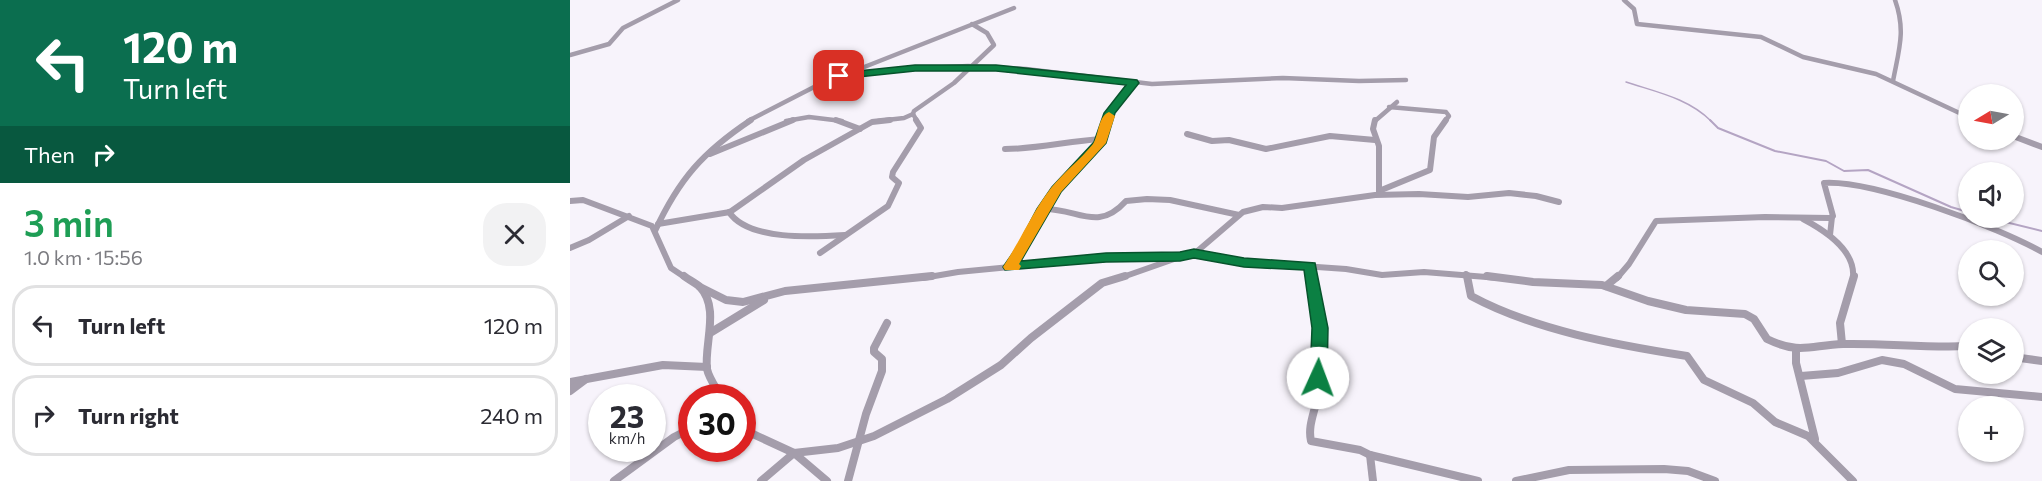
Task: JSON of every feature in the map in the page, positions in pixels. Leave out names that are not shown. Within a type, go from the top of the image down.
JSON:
[{"type":"street","points":[[570,55],[609,44],[623,28],[678,0]]},
{"type":"street","points":[[1624,0],[1634,9],[1637,24],[1757,36],[1803,57],[1860,69],[1893,81],[1958,112]]},
{"type":"street","points":[[1893,81],[1902,31],[1902,20],[1895,0]]},
{"type":"street","points":[[1014,8],[925,40],[760,112],[705,155],[678,187],[656,227],[660,247],[671,268],[700,287],[726,300],[740,302],[785,291],[1010,267],[1106,258],[1194,254],[1244,262],[1310,266],[1382,275],[1424,272],[1466,274],[1533,282],[1606,286],[1648,301],[1686,310],[1745,314],[1754,319],[1767,339],[1775,344],[1811,350],[1842,344],[1929,348],[1958,347]]},
{"type":"street","points":[[570,201],[583,200],[656,227],[729,212],[770,182],[872,122],[904,118],[913,114],[972,67],[994,43],[987,33],[972,24]]},
{"type":"street","points":[[839,76],[915,68],[972,67],[1028,70],[1133,83],[1179,84],[1283,78],[1378,83],[1406,80]]},
{"type":"street","points":[[1010,267],[1031,236],[1043,209],[1056,190],[1095,149],[1110,113],[1133,83]]},
{"type":"street","points":[[1379,193],[1379,146],[1375,140],[1374,122],[1378,114],[1397,102]]},
{"type":"street","points":[[1379,193],[1430,170],[1434,137],[1449,116],[1446,112],[1389,107]]},
{"type":"street","points":[[820,253],[892,202],[899,183],[892,177],[893,172],[921,128],[913,114]]},
{"type":"street","points":[[705,155],[790,121],[823,118],[845,122],[860,129]]},
{"type":"street","points":[[1187,134],[1212,141],[1229,140],[1252,147],[1266,148],[1284,147],[1330,136],[1375,140]]},
{"type":"street","points":[[1005,149],[1033,149],[1067,141],[1101,139]]},
{"type":"street","points":[[2024,140],[2042,147]]},
{"type":"street","points":[[1830,235],[1832,217],[1824,185],[1828,181],[1836,180],[1893,195],[2023,241],[2042,252]]},
{"type":"street","points":[[1194,254],[1239,215],[1263,207],[1282,208],[1379,193],[1468,197],[1509,193],[1536,196],[1559,202]]},
{"type":"street","points":[[1043,209],[1058,208],[1080,215],[1104,216],[1113,214],[1126,201],[1162,201],[1183,203],[1227,215],[1239,215]]},
{"type":"street","points":[[729,212],[735,221],[743,226],[798,238],[845,235]]},
{"type":"street","points":[[570,248],[590,240],[629,216]]},
{"type":"street","points":[[1606,286],[1619,278],[1631,264],[1654,223],[1660,220],[1832,217]]},
{"type":"street","points":[[1799,218],[1820,226],[1830,235],[1853,269],[1854,275],[1840,324],[1842,344]]},
{"type":"street","points":[[761,481],[794,453],[838,448],[874,436],[987,374],[1102,283],[1148,270],[1180,256]]},
{"type":"street","points":[[1310,266],[1320,328],[1318,394],[1308,436],[1313,443],[1360,450],[1370,455],[1478,481]]},
{"type":"street","points":[[1466,274],[1471,296],[1497,310],[1613,344],[1687,356],[1696,365],[1700,377],[1710,384],[1753,403],[1775,422],[1801,432],[1817,444],[1853,481]]},
{"type":"street","points":[[700,287],[710,314],[707,367],[714,384]]},
{"type":"street","points":[[710,333],[774,294]]},
{"type":"street","points":[[848,481],[866,414],[882,371],[882,358],[874,352],[874,348],[887,323]]},
{"type":"street","points":[[1796,348],[1796,363],[1801,376],[1810,426],[1817,444]]},
{"type":"street","points":[[2024,359],[2042,361]]},
{"type":"street","points":[[1801,376],[1838,373],[1882,360],[1904,364],[1955,389],[2042,397]]},
{"type":"street","points":[[570,382],[663,365],[707,367]]},
{"type":"street","points":[[570,391],[586,379]]},
{"type":"street","points":[[614,481],[678,435]]},
{"type":"street","points":[[756,435],[794,453],[826,481]]},
{"type":"street","points":[[855,454],[874,436]]},
{"type":"street","points":[[1370,455],[1374,481]]},
{"type":"street","points":[[1516,481],[1569,470],[1664,469],[1688,471],[1715,481]]},
{"type":"waterway","points":[[1626,82],[1682,101],[1711,121]]},
{"type":"waterway","points":[[1711,121],[1718,128],[1775,151],[1826,161],[1844,171],[1868,170],[1958,209]]},
{"type":"waterway","points":[[2024,227],[2042,231]]},
{"type":"slow traffic","points":[[1014,266],[1010,267],[1024,248],[1043,209],[1056,190],[1100,143],[1109,116]]},
{"type":"route","points":[[839,76],[915,68],[972,67],[1010,68],[1133,83],[1110,113],[1100,143],[1056,190],[1043,209],[1024,248],[1010,267],[1106,258],[1194,254],[1244,262],[1310,266],[1320,328],[1318,378]]}]
